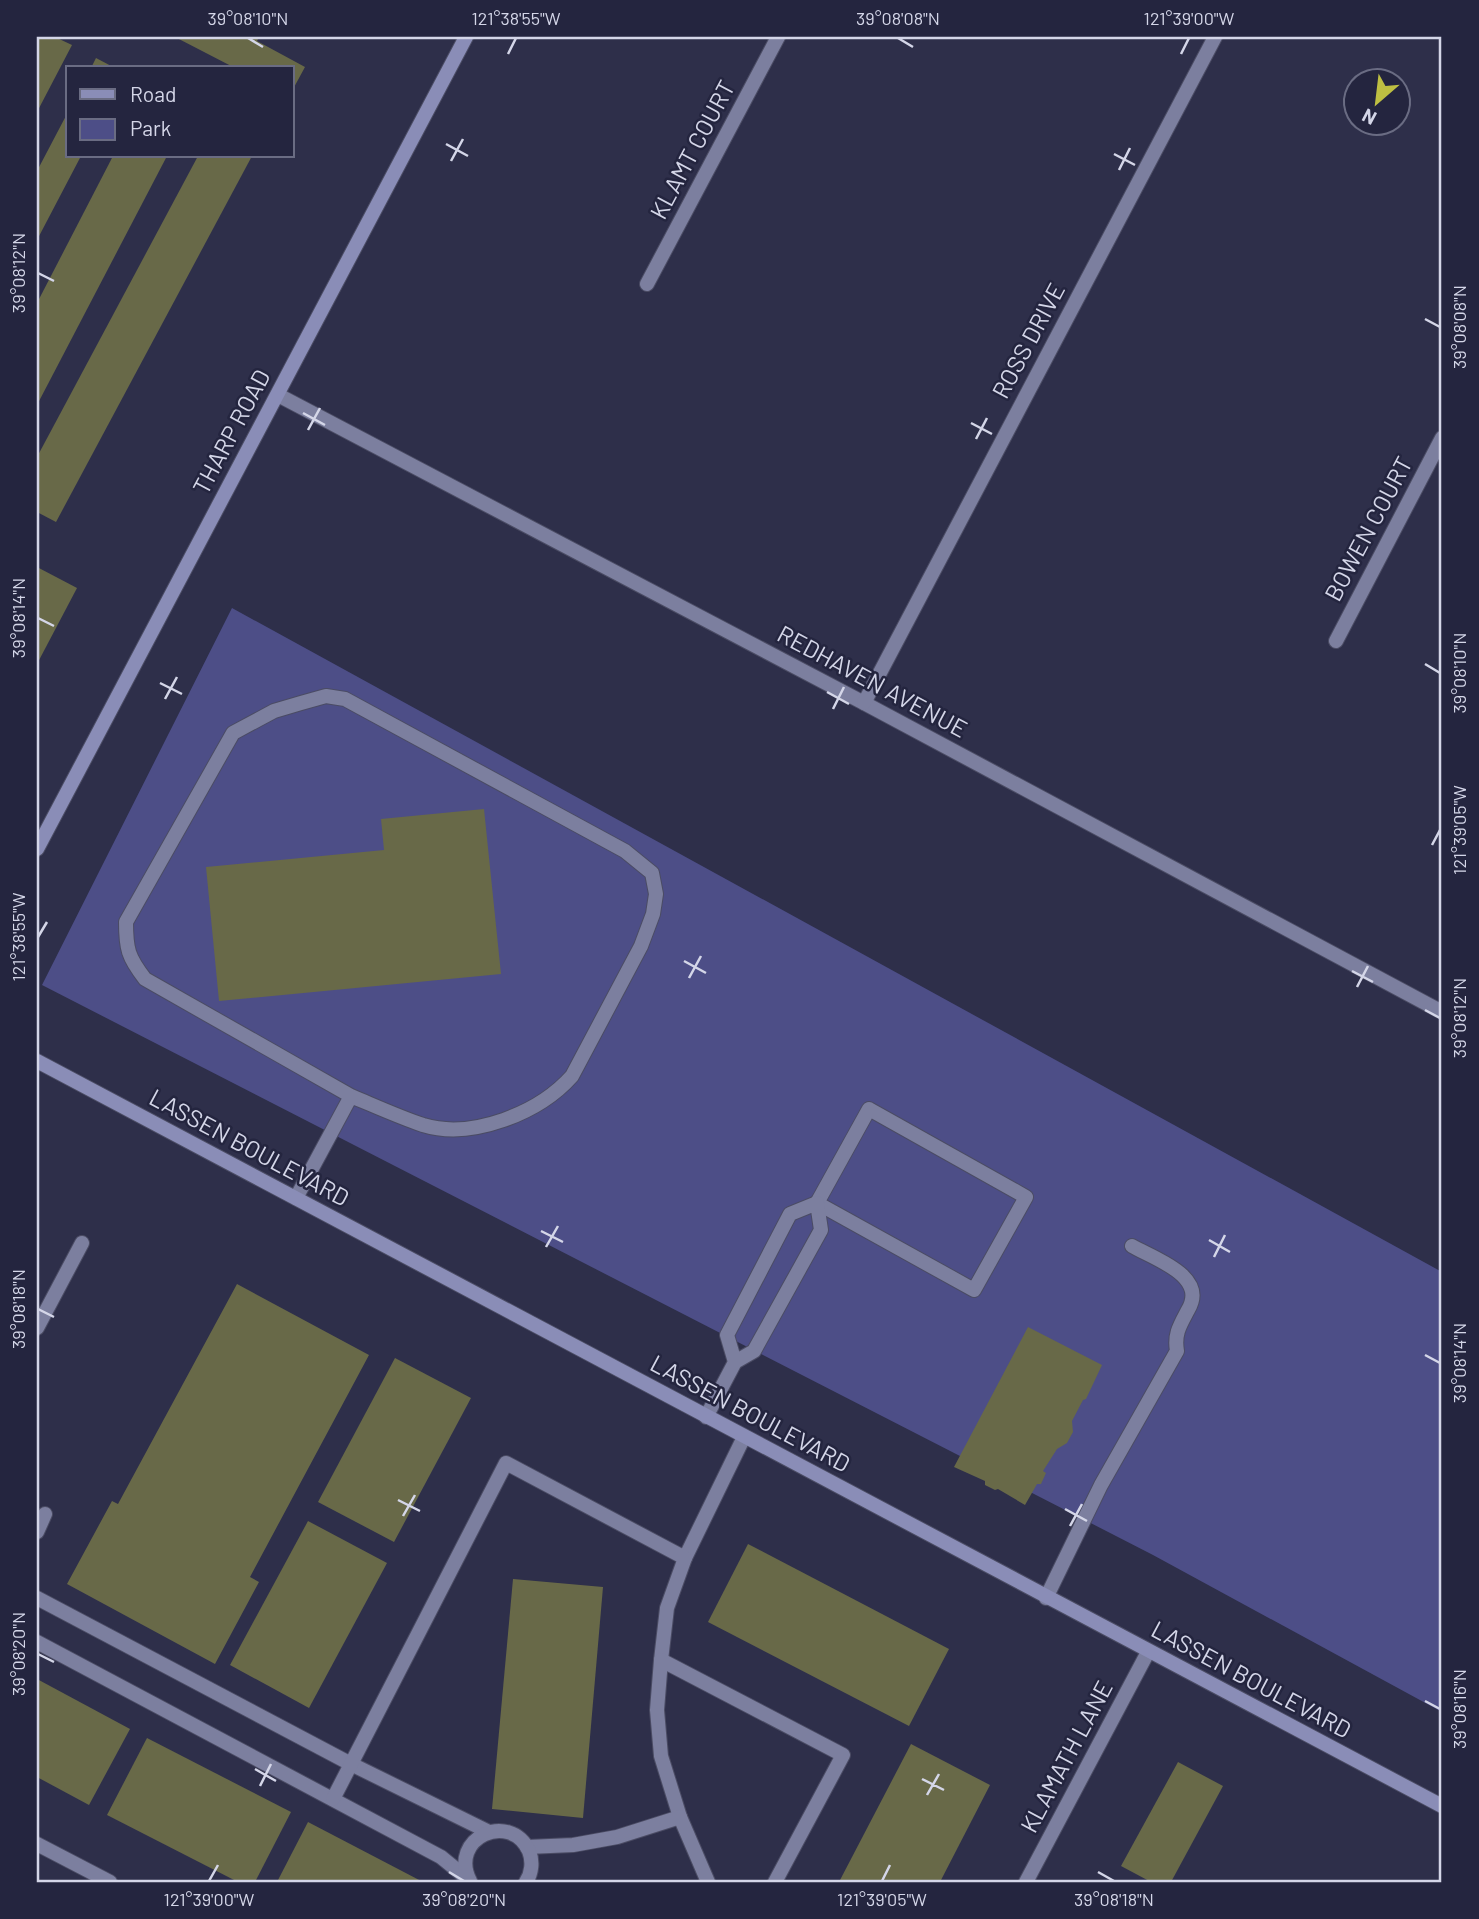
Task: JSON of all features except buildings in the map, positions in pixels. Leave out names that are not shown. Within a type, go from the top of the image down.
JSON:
[{"type":"street","name":"THARP ROAD","points":[[37,849],[466,37]]},
{"type":"street","name":"KLAMT COURT","points":[[647,284],[778,37]]},
{"type":"street","name":"ROSS DRIVE","points":[[864,703],[1215,37]]},
{"type":"street","name":"REDHAVEN AVENUE","points":[[278,395],[864,703],[1442,1012]]},
{"type":"street","name":"BOWEN COURT","points":[[1336,641],[1442,438]]},
{"type":"street","points":[[326,696],[345,699],[625,851],[652,873],[656,894],[653,914],[640,946],[572,1076],[538,1106],[479,1126],[452,1128],[425,1125],[351,1096],[145,979],[132,962],[126,946],[126,922],[233,733],[274,711],[326,696]]},
{"type":"street","name":"LASSEN BOULEVARD","points":[[37,1061],[1442,1806]]},
{"type":"street","points":[[296,1198],[351,1096]]},
{"type":"street","points":[[706,1417],[735,1362],[754,1351],[821,1230],[817,1203],[869,1109],[1026,1197],[974,1290],[817,1203]]},
{"type":"street","points":[[735,1362],[727,1335],[790,1214],[817,1203]]},
{"type":"street","points":[[37,1328],[82,1243]]},
{"type":"street","points":[[1046,1598],[1101,1485],[1177,1351],[1175,1338],[1194,1296],[1192,1285],[1183,1274],[1132,1246]]},
{"type":"street","points":[[708,1882],[680,1817],[661,1756],[657,1710],[667,1608],[685,1558],[744,1437]]},
{"type":"street","points":[[332,1799],[506,1463],[685,1558]]},
{"type":"street","points":[[37,1532],[46,1514]]},
{"type":"street","points":[[37,1598],[351,1764],[489,1832]]},
{"type":"street","points":[[37,1642],[441,1857],[469,1881]]},
{"type":"street","name":"KLAMATH LANE","points":[[1026,1882],[1149,1653]]},
{"type":"street","points":[[662,1660],[842,1755],[775,1882]]},
{"type":"street","points":[[527,1847],[573,1845],[617,1837],[680,1817]]},
{"type":"street","points":[[469,1881],[465,1867],[470,1845],[489,1832],[501,1831],[521,1839],[527,1847],[531,1868],[526,1882]]},
{"type":"street","points":[[37,1844],[110,1882]]},
{"type":"green space","points":[[232,608],[1442,1272],[1442,1712],[1153,1555],[42,985]]}]
